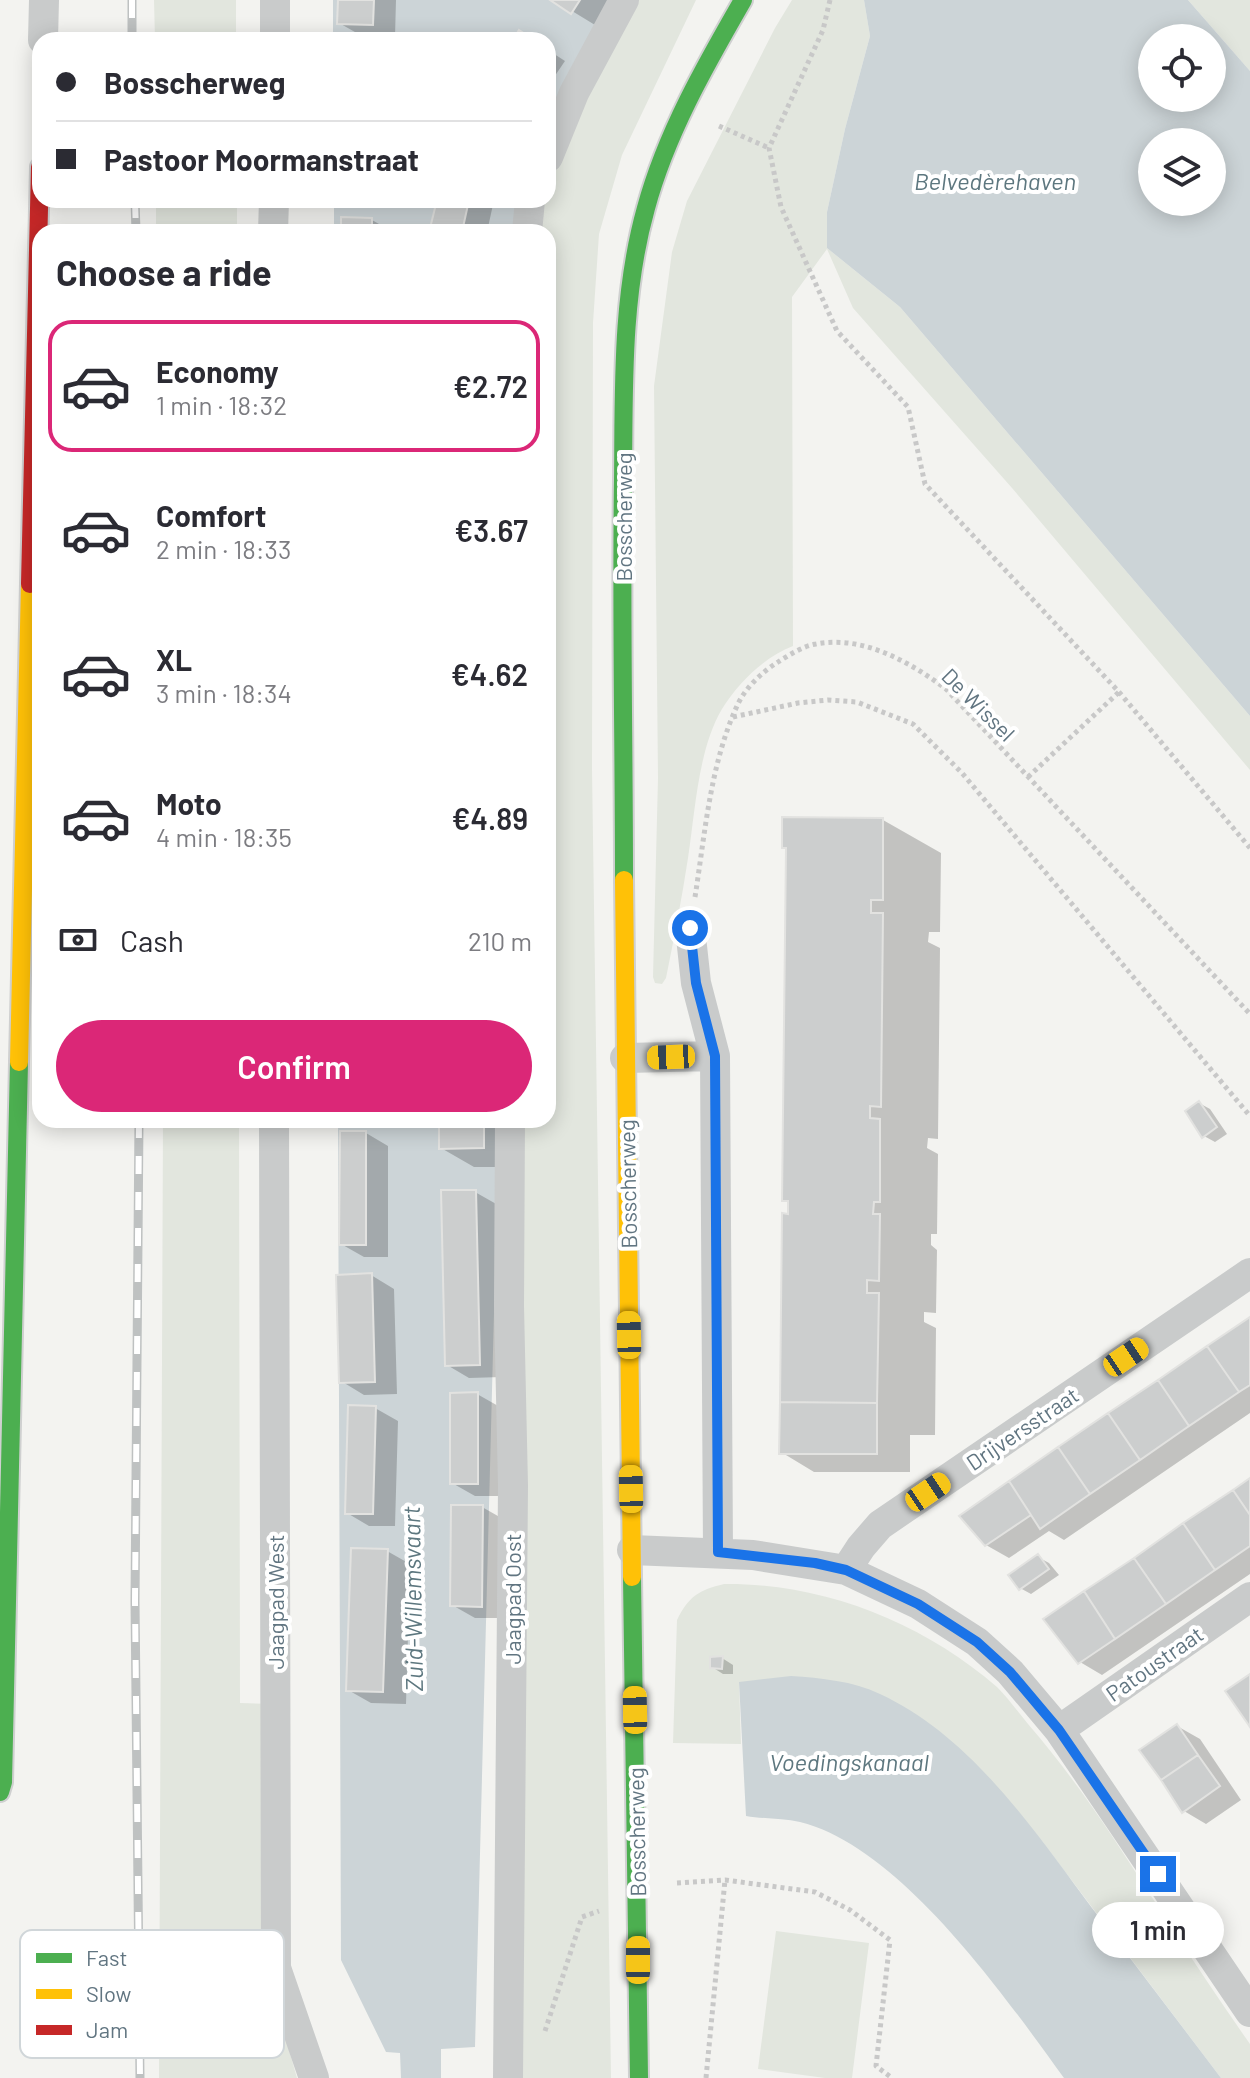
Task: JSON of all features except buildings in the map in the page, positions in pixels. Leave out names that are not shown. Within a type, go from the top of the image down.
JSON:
[{"type":"street","points":[[43,32],[44,0]]},
{"type":"street","points":[[275,0],[275,32]]},
{"type":"street","points":[[556,137],[574,93],[624,0]]},
{"type":"street","name":"Bosscherweg","points":[[639,2078],[625,1058],[624,393],[634,263],[650,191],[676,126],[743,0]]},
{"type":"street","points":[[0,1792],[8,1676],[13,1283],[32,498]]},
{"type":"street","points":[[690,928],[696,983],[715,1056],[718,1552]]},
{"type":"street","points":[[625,1058],[715,1056]]},
{"type":"street","name":"Jaagpad West","points":[[274,1128],[276,1930]]},
{"type":"street","name":"Jaagpad Oost","points":[[508,2078],[513,1486],[509,1306],[510,1128]]},
{"type":"street","name":"Drijversstraat","points":[[846,1570],[880,1525],[1250,1273]]},
{"type":"street","points":[[632,1550],[718,1552],[801,1561],[846,1570],[918,1604],[977,1642],[1010,1672],[1059,1730],[1250,2012]]},
{"type":"street","name":"Patoustraat","points":[[1059,1730],[1250,1597]]},
{"type":"street","name":"Jaagpad West","points":[[284,1991],[314,2078]]},
{"type":"path","points":[[830,0],[823,30],[769,148],[781,207],[837,331],[908,407],[925,484],[1119,692],[1250,848]]},
{"type":"path","points":[[721,128],[769,148]]},
{"type":"path","name":"De Wissel","points":[[690,928],[714,782],[722,745],[738,703],[763,672],[788,656],[815,644],[848,643],[913,664],[946,689],[1250,1014]]},
{"type":"path","points":[[1028,777],[1119,692]]},
{"type":"path","points":[[732,717],[828,700],[857,702],[913,724],[962,773],[1250,1116]]},
{"type":"path","points":[[706,2078],[725,1880]]},
{"type":"path","points":[[673,1883],[725,1880],[815,1892],[850,1910],[890,1940],[876,2066],[892,2078]]},
{"type":"path","points":[[544,2034],[582,1917],[611,1906]]},
{"type":"shaded area","points":[[154,0],[236,0],[236,32],[155,32]]},
{"type":"shaded area","points":[[617,0],[696,0],[622,155],[599,234],[593,323],[592,769],[611,2078],[518,2078],[523,1128],[556,1128],[556,224],[531,224],[525,208],[556,208],[556,121]]},
{"type":"shaded area","points":[[792,0],[864,0],[870,36],[827,212],[827,248],[900,307],[1250,716],[1250,770],[1012,488],[853,308],[827,249],[792,297],[793,646],[762,664],[744,681],[728,699],[714,725],[703,762],[681,903],[666,978],[662,984],[655,983],[653,977],[658,778],[654,386],[672,252],[687,201]]},
{"type":"shaded area","points":[[1188,0],[1250,0],[1250,71],[1226,44],[1226,24],[1209,24]]},
{"type":"shaded area","points":[[156,208],[237,208],[237,224],[156,224]]},
{"type":"shaded area","points":[[163,1128],[239,1128],[240,1703],[275,1704],[276,1930],[160,1930]]},
{"type":"shaded area","points":[[724,1584],[761,1585],[798,1591],[870,1611],[937,1643],[997,1687],[1051,1751],[1092,1807],[1250,2044],[1250,2078],[1221,2078],[1042,1841],[739,1683],[741,1744],[673,1743],[677,1620],[696,1595]]},
{"type":"shaded area","points":[[776,1931],[869,1943],[852,2078],[825,2078],[758,2069]]},
{"type":"shaded area","points":[[284,2033],[297,2078],[159,2078],[159,2058],[284,2058]]},
{"type":"water","points":[[333,0],[617,0],[556,121],[556,32],[333,32]]},
{"type":"water","name":"Belvedèrehaven","points":[[864,0],[1188,0],[1209,24],[1138,24],[1138,112],[1226,112],[1226,44],[1250,71],[1250,716],[900,307],[827,248],[827,212],[870,36]]},
{"type":"water","points":[[334,208],[520,208],[517,224],[334,224]]},
{"type":"water","name":"Zuid-Willemsvaart","points":[[338,1128],[499,1128],[475,2047],[441,2049],[441,2078],[401,2078],[400,2053],[386,2052],[341,1960]]},
{"type":"water","name":"Voedingskanaal","points":[[791,1676],[848,1683],[880,1694],[913,1712],[972,1760],[1023,1817],[1221,2078],[1064,2078],[1012,2007],[948,1929],[876,1861],[838,1837],[800,1822],[746,1816],[739,1682]]},
{"type":"railway","points":[[132,0],[132,32]]},
{"type":"railway","points":[[135,208],[136,224]]},
{"type":"railway","points":[[138,1930],[135,1601],[139,1128]]},
{"type":"railway","points":[[140,2058],[140,2078]]},
{"type":"traffic: fast","points":[[624,880],[624,412],[632,275],[646,208],[664,154],[701,75],[743,0]]},
{"type":"traffic: fast","points":[[0,1792],[3,1782],[19,1062]]},
{"type":"traffic: fast","points":[[632,1577],[639,2078]]},
{"type":"traffic: slow","points":[[19,1062],[30,584]]},
{"type":"traffic: slow","points":[[624,880],[632,1577]]},
{"type":"traffic: jam","points":[[39,208],[39,224]]},
{"type":"traffic: jam","points":[[30,584],[32,501]]},
{"type":"route","points":[[690,928],[696,983],[715,1056],[718,1552],[815,1563],[846,1570],[918,1604],[977,1642],[1010,1672],[1059,1730],[1158,1874]]}]
